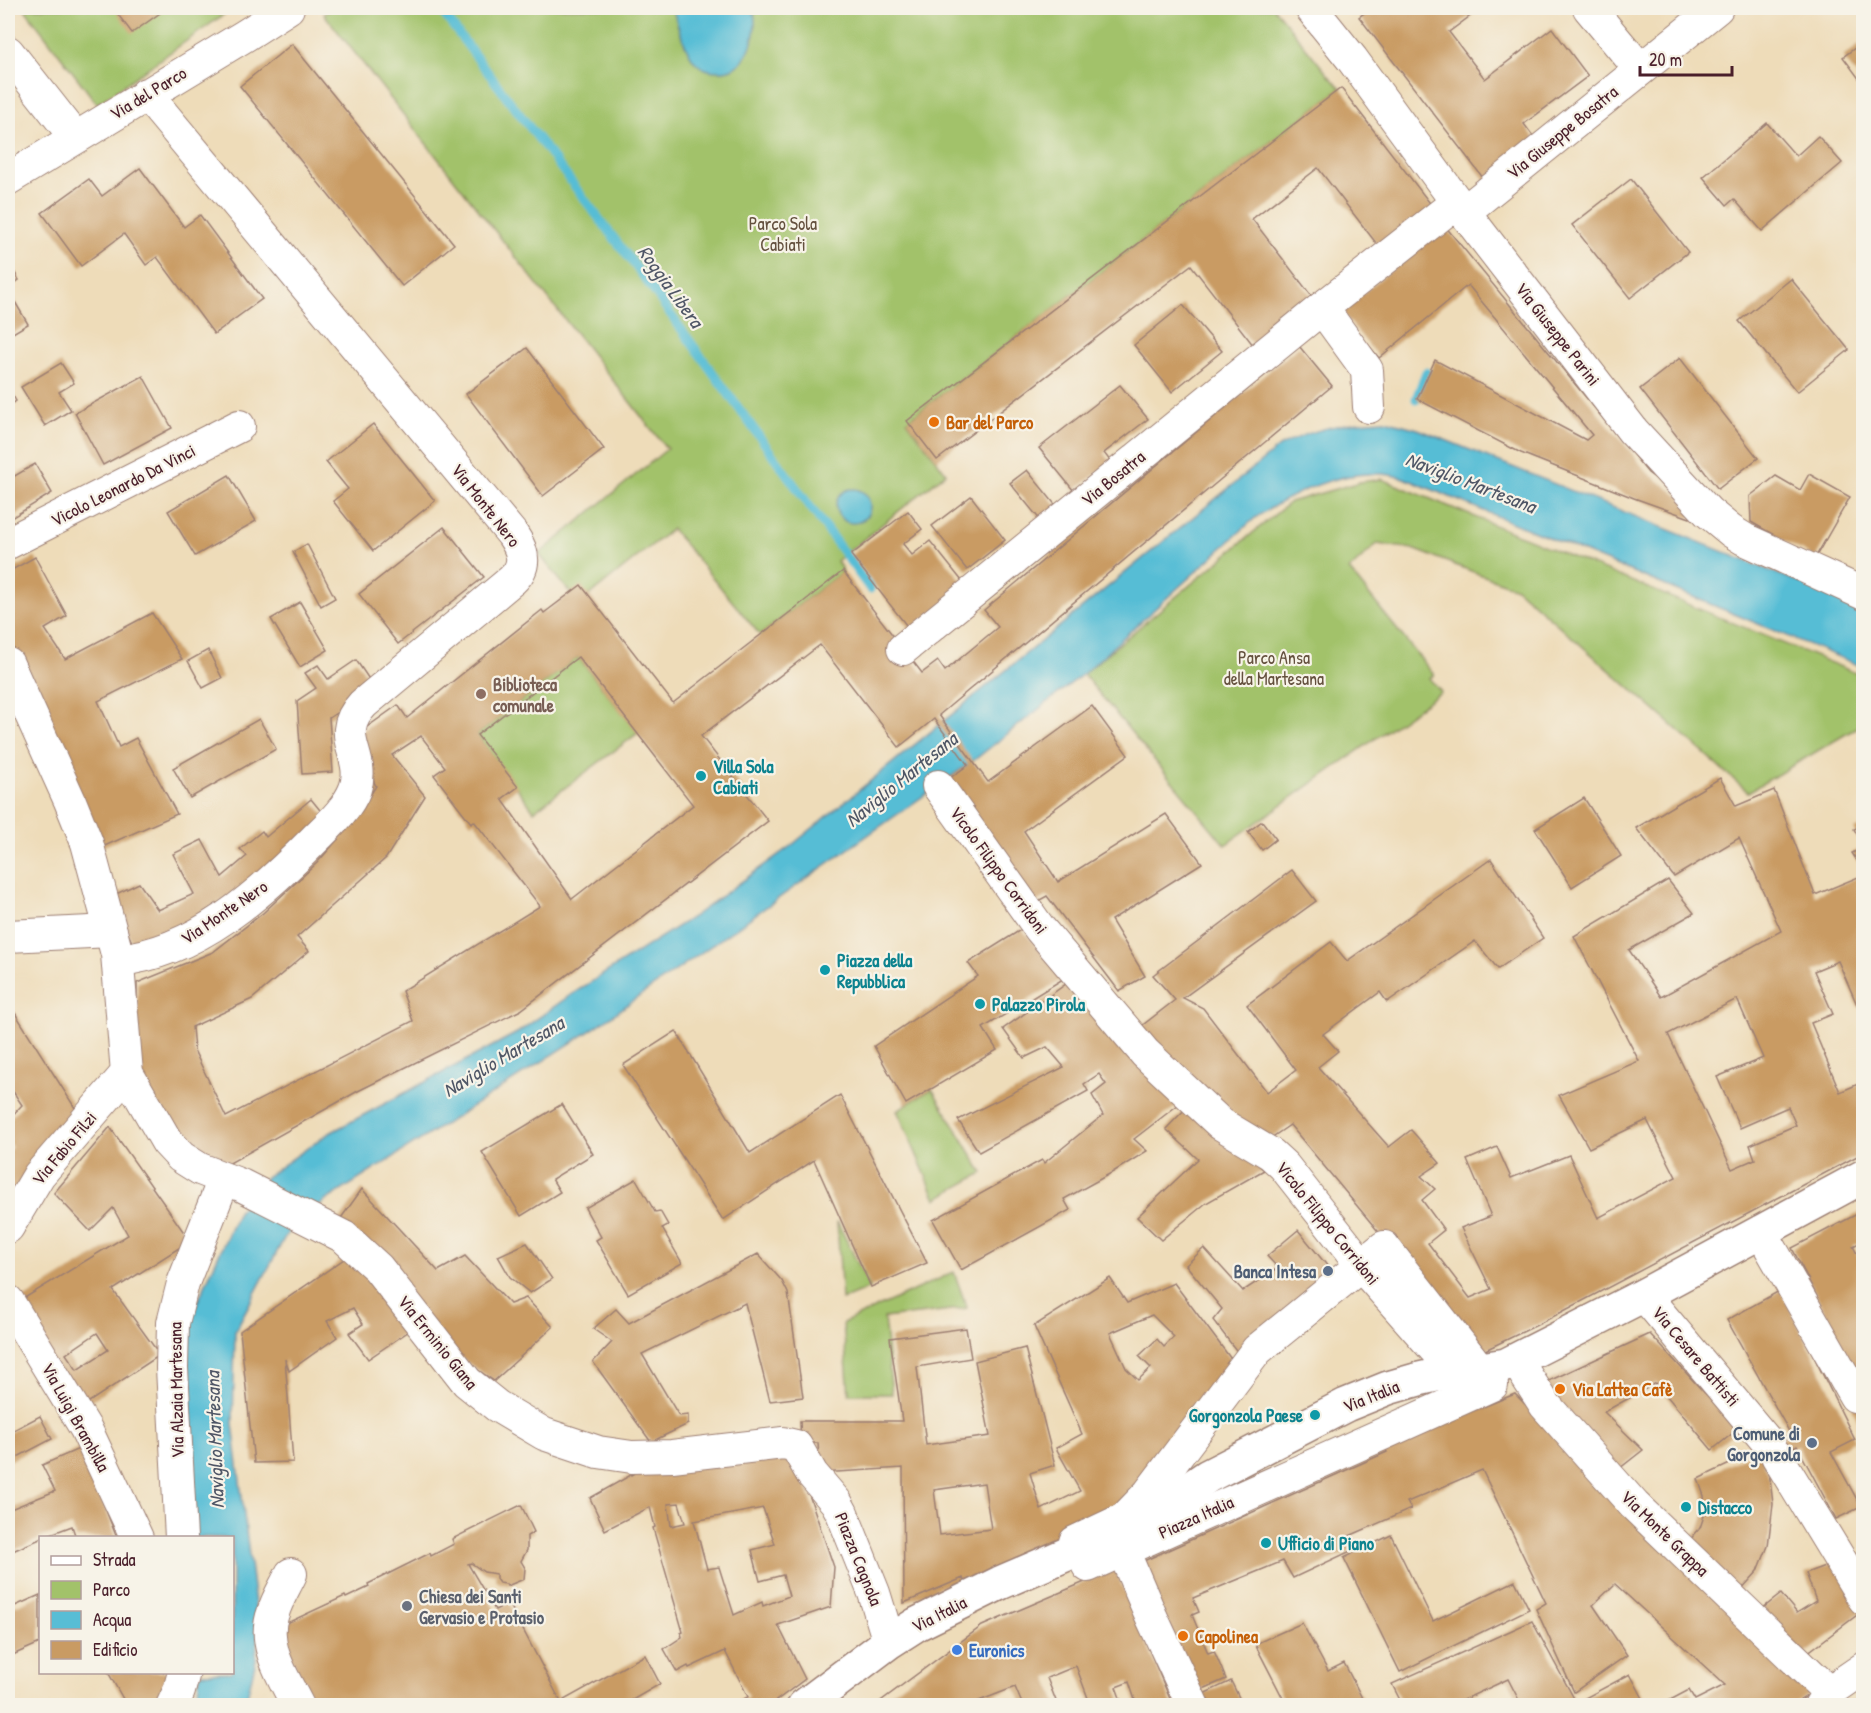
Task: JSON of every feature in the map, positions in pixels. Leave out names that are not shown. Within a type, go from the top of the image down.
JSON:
[{"type":"street","name":"Via del Parco","points":[[8,179],[288,8]]},
{"type":"street","name":"Via Giuseppe Parini","points":[[1311,8],[1352,59],[1460,207],[1633,431],[1708,512],[1744,539],[1863,594]]},
{"type":"street","points":[[1589,8],[1640,69]]},
{"type":"street","name":"Via Giuseppe Bosatra","points":[[1460,207],[1717,8]]},
{"type":"street","points":[[8,52],[75,137]]},
{"type":"street","name":"Via Monte Nero","points":[[8,936],[115,946],[154,954],[201,932],[248,899],[307,848],[339,813],[354,792],[358,772],[349,731],[355,712],[518,575],[523,560],[522,553],[512,534],[146,94]]},
{"type":"street","name":"Via Bosatra","points":[[903,649],[1322,308],[1460,207]]},
{"type":"street","points":[[1322,308],[1367,370],[1369,407]]},
{"type":"street","name":"Vicolo Leonardo Da Vinci","points":[[8,543],[239,426]]},
{"type":"street","points":[[8,664],[70,801],[89,851],[115,946],[128,1073]]},
{"type":"street","name":"Vicolo Filippo Corridoni","points":[[938,786],[1046,936],[1145,1053],[1221,1124],[1271,1154],[1284,1166],[1362,1266],[1467,1370]]},
{"type":"street","name":"Via Erminio Giana","points":[[128,1073],[167,1142],[174,1150],[200,1169],[335,1231],[378,1268],[467,1382],[482,1396],[544,1434],[590,1450],[622,1456],[672,1456],[783,1443],[796,1446],[799,1451]]},
{"type":"street","name":"Via Fabio Filzi","points":[[8,1227],[39,1175],[128,1073]]},
{"type":"street","name":"Via Italia","points":[[804,1706],[889,1642],[917,1624],[1000,1583],[1079,1549],[1120,1542],[1139,1524],[1208,1476],[1346,1405],[1403,1383],[1506,1365],[1762,1233],[1863,1176]]},
{"type":"street","name":"Via Alzaia Martesana","points":[[181,1536],[172,1368],[173,1323],[183,1282],[238,1185]]},
{"type":"street","points":[[1762,1233],[1855,1396]]},
{"type":"street","name":"Piazza Italia","points":[[1079,1549],[1075,1542],[1124,1519],[1149,1493],[1257,1350],[1362,1266]]},
{"type":"street","name":"Via Cesare Battisti","points":[[1644,1295],[1774,1450],[1863,1599]]},
{"type":"street","name":"Via Luigi Brambilla","points":[[8,1301],[86,1430],[136,1536]]},
{"type":"street","name":"Via Monte Grappa","points":[[1516,1360],[1545,1405],[1634,1505],[1824,1699]]},
{"type":"street","name":"Piazza Cagnola","points":[[799,1451],[809,1468],[837,1502],[874,1593],[889,1642]]},
{"type":"street","points":[[1120,1542],[1193,1706]]},
{"type":"street","points":[[291,1574],[272,1614],[269,1639],[276,1664],[298,1706]]},
{"type":"street","points":[[1824,1699],[1863,1668]]},
{"type":"street","points":[[172,1706],[183,1674]]},
{"type":"green space","points":[[24,8],[233,8],[97,104]]},
{"type":"green space","name":"Parco Sola Cabiati","points":[[333,8],[1274,8],[1341,88],[907,421],[946,473],[837,561],[843,571],[760,635],[672,529],[579,604],[539,554],[667,449],[324,14]]},
{"type":"green space","name":"Parco Ansa della Martesana","points":[[1382,479],[1863,676],[1863,724],[1748,792],[1516,588],[1413,549],[1377,544],[1349,570],[1434,675],[1429,678],[1441,692],[1225,845],[1083,674],[1290,502],[1360,482]]},
{"type":"green space","points":[[578,657],[638,733],[534,811],[477,735]]},
{"type":"green space","points":[[932,1089],[983,1173],[936,1199],[897,1110]]},
{"type":"green space","points":[[837,1221],[870,1288],[842,1300]]},
{"type":"green space","points":[[954,1272],[967,1308],[884,1318],[892,1394],[849,1394],[843,1323]]},
{"type":"water","points":[[673,8],[753,8],[755,28],[753,39],[744,58],[737,66],[728,70],[712,71],[698,65],[685,45]]},
{"type":"water","name":"Naviglio Martesana","points":[[1385,420],[1418,429],[1863,608],[1863,667],[1404,478],[1385,474],[1346,477],[1307,489],[1271,508],[1255,518],[1083,674],[973,761],[593,1029],[325,1201],[286,1235],[235,1331],[233,1424],[258,1629],[256,1660],[245,1705],[191,1706],[198,1691],[200,1674],[234,1674],[234,1536],[193,1536],[182,1370],[189,1321],[238,1212],[266,1177],[328,1134],[517,1033],[569,996],[694,916],[792,845],[1279,447],[1317,431],[1357,422]]},
{"type":"water","points":[[853,489],[865,494],[870,506],[865,518],[853,523],[841,518],[836,506],[841,494]]},
{"type":"building","points":[[113,8],[167,8],[132,33]]},
{"type":"building","points":[[1371,8],[1481,8],[1449,32],[1485,79],[1552,28],[1588,76],[1524,124],[1539,144],[1487,183],[1359,17]]},
{"type":"building","points":[[1863,42],[1863,84],[1843,57]]},
{"type":"building","points":[[292,44],[454,244],[402,286],[240,86]]},
{"type":"building","points":[[1341,88],[1436,211],[1383,252],[1318,168],[1252,219],[1317,303],[1257,350],[1191,265],[937,460],[907,421]]},
{"type":"building","points":[[1767,123],[1796,156],[1818,136],[1842,163],[1762,231],[1734,199],[1727,205],[1703,177]]},
{"type":"building","points":[[140,168],[184,227],[200,215],[262,299],[214,334],[157,257],[146,265],[124,234],[81,266],[42,213],[89,179],[102,196]]},
{"type":"building","points":[[1631,179],[1688,252],[1630,298],[1572,225]]},
{"type":"building","points":[[1445,226],[1648,473],[1695,508],[1690,518],[1521,453],[1417,399],[1435,360],[1586,440],[1592,435],[1468,285],[1379,358],[1341,311]]},
{"type":"building","points":[[8,261],[19,280],[8,288]]},
{"type":"building","points":[[1791,279],[1849,350],[1797,392],[1739,321]]},
{"type":"building","points":[[8,290],[28,324],[8,336]]},
{"type":"building","points":[[1183,305],[1222,351],[1172,392],[1134,345]]},
{"type":"building","points":[[1299,346],[1332,386],[939,715],[988,782],[1092,706],[1128,755],[1024,831],[1058,882],[1166,814],[1202,863],[1111,920],[1145,976],[1119,991],[1047,896],[1031,905],[943,783],[968,765],[934,719],[899,747],[820,645],[701,736],[768,821],[521,1010],[358,1091],[219,1169],[177,1147],[137,1073],[137,983],[213,952],[263,913],[317,863],[353,822],[376,786],[353,737],[398,705],[407,718],[542,610],[544,613],[581,585],[673,703],[843,571],[922,673],[938,661],[945,671],[998,627],[984,610]],"holes":[[[578,657],[693,805],[572,899],[502,799],[518,787],[477,735]],[[421,736],[445,767],[434,775],[471,823],[474,821],[540,906],[402,991],[413,1021],[226,1117],[194,1050],[192,1027],[252,999],[309,951],[297,937],[386,858],[425,796],[392,755]]]},
{"type":"building","points":[[527,348],[604,449],[543,496],[466,394]]},
{"type":"building","points":[[1680,358],[1758,458],[1718,489],[1640,389]]},
{"type":"building","points":[[61,363],[74,383],[59,392],[71,410],[45,426],[21,387]]},
{"type":"building","points":[[143,376],[172,428],[103,465],[75,413]]},
{"type":"building","points":[[1120,385],[1148,419],[1104,453],[1111,462],[1074,491],[1039,448]]},
{"type":"building","points":[[8,387],[16,401],[8,407]]},
{"type":"building","points":[[373,424],[435,501],[373,551],[333,501],[348,489],[326,462]]},
{"type":"building","points":[[35,464],[52,493],[8,520],[8,469],[13,477]]},
{"type":"building","points":[[1027,470],[1058,508],[1041,521],[1010,483]]},
{"type":"building","points":[[1809,474],[1850,497],[1815,558],[1751,522],[1750,496],[1776,476],[1800,490]]},
{"type":"building","points":[[229,475],[256,521],[195,556],[168,511]]},
{"type":"building","points":[[971,496],[1005,540],[967,570],[932,526]]},
{"type":"building","points":[[908,511],[922,529],[903,544],[912,555],[930,541],[966,586],[910,630],[851,555]]},
{"type":"building","points":[[444,527],[484,577],[398,644],[359,594]]},
{"type":"building","points":[[307,544],[335,598],[321,606],[293,552]]},
{"type":"building","points":[[35,557],[67,616],[45,629],[65,659],[152,613],[182,659],[98,701],[119,747],[136,738],[177,814],[100,848],[8,644],[8,572]]},
{"type":"building","points":[[300,602],[328,650],[300,667],[271,619]]},
{"type":"building","points":[[208,650],[222,678],[203,688],[188,661]]},
{"type":"building","points":[[356,660],[375,688],[329,718],[333,772],[302,774],[297,701],[316,688],[305,673],[318,665],[328,679]]},
{"type":"building","points":[[259,719],[276,749],[190,798],[173,768]]},
{"type":"building","points":[[1720,778],[1736,806],[1774,790],[1815,895],[1863,875],[1863,1004],[1858,1007],[1838,961],[1814,971],[1833,1014],[1811,1023],[1840,1092],[1863,1082],[1863,1153],[1539,1324],[1479,1353],[1290,1125],[1268,1140],[1241,1131],[1135,1031],[1175,1000],[1153,975],[1292,870],[1316,901],[1183,998],[1203,1008],[1267,1092],[1296,1070],[1247,1005],[1331,942],[1347,961],[1491,859],[1543,938],[1498,969],[1475,941],[1387,1002],[1380,992],[1323,1034],[1338,1051],[1318,1067],[1389,1147],[1411,1130],[1440,1163],[1421,1176],[1435,1189],[1422,1200],[1444,1230],[1428,1243],[1470,1298],[1491,1289],[1461,1228],[1491,1216],[1467,1160],[1497,1147],[1511,1178],[1569,1155],[1598,1218],[1676,1177],[1647,1120],[1589,1148],[1559,1095],[1639,1061],[1574,936],[1668,880],[1694,913],[1629,950],[1661,997],[1781,931],[1739,838],[1674,877],[1636,828]],"holes":[[[1737,999],[1763,1058],[1717,1077],[1740,1128],[1788,1107],[1796,1125],[1750,1145],[1755,1159],[1732,1169],[1668,1034]]]},
{"type":"building","points":[[1584,798],[1621,856],[1572,887],[1535,829]]},
{"type":"building","points":[[311,799],[328,820],[289,859],[137,954],[112,896],[139,883],[158,910],[194,894],[173,854],[202,840],[222,877],[247,856],[240,849],[262,831],[266,837]]},
{"type":"building","points":[[1262,821],[1276,839],[1262,850],[1248,832]]},
{"type":"building","points":[[1863,825],[1863,845],[1854,829]]},
{"type":"building","points":[[1863,848],[1863,870],[1852,853]]},
{"type":"building","name":"Palazzo Pirola","points":[[1022,929],[1063,979],[983,1028],[997,1050],[906,1104],[874,1046],[978,976],[968,963]]},
{"type":"building","points":[[1066,984],[1183,1101],[1134,1139],[1147,1151],[1064,1199],[1070,1210],[961,1270],[933,1220],[1042,1160],[1044,1163],[1103,1115],[1092,1095],[1106,1084],[1099,1074],[1084,1084],[1088,1091],[979,1152],[958,1120],[1064,1067],[1047,1047],[1024,1058],[1003,1029]]},
{"type":"building","points":[[8,1002],[82,1119],[8,1204],[8,1152],[12,1147],[8,1143],[8,1120],[22,1105],[8,1084]]},
{"type":"building","points":[[676,1031],[750,1153],[840,1095],[927,1263],[871,1287],[814,1160],[723,1220],[623,1065]]},
{"type":"building","points":[[562,1104],[593,1154],[552,1179],[560,1192],[521,1216],[482,1152]]},
{"type":"building","points":[[1189,1105],[1264,1170],[1206,1203],[1161,1240],[1137,1217],[1198,1159],[1166,1129]]},
{"type":"building","points":[[110,1127],[190,1241],[113,1290],[160,1355],[80,1408],[13,1305],[128,1235],[113,1208],[90,1231],[54,1193]],"holes":[[[97,1333],[108,1350],[77,1370],[66,1354]]]},
{"type":"building","points":[[636,1179],[655,1212],[660,1211],[668,1225],[662,1228],[682,1263],[628,1294],[596,1240],[601,1237],[585,1208]]},
{"type":"building","points":[[362,1189],[438,1271],[465,1256],[510,1304],[526,1298],[553,1327],[494,1381],[451,1351],[336,1225]]},
{"type":"building","points":[[1863,1211],[1863,1241],[1853,1246],[1863,1266],[1863,1385],[1792,1248]]},
{"type":"building","points":[[1298,1230],[1338,1279],[1242,1358],[1213,1320],[1222,1309],[1186,1265],[1204,1248],[1243,1291],[1278,1268],[1267,1256]]},
{"type":"building","points":[[527,1243],[552,1279],[530,1293],[510,1277],[498,1256]]},
{"type":"building","points":[[758,1254],[782,1281],[788,1293],[803,1397],[770,1401],[745,1303],[642,1354],[679,1416],[688,1415],[688,1424],[651,1442],[593,1362],[612,1342],[593,1329],[616,1309],[629,1323]]},
{"type":"building","points":[[347,1257],[415,1327],[368,1359],[349,1333],[363,1324],[353,1308],[327,1321],[337,1337],[289,1371],[285,1359],[293,1462],[254,1463],[240,1331]]},
{"type":"building","points":[[1110,1278],[1127,1303],[1174,1283],[1237,1367],[1122,1518],[1027,1561],[964,1581],[963,1578],[904,1603],[903,1468],[820,1473],[818,1443],[801,1443],[800,1421],[902,1421],[890,1338],[966,1328],[971,1358],[917,1367],[926,1445],[990,1436],[975,1361],[1025,1348],[1055,1465],[1030,1473],[1041,1510],[1080,1491],[1056,1448],[1082,1434],[1034,1326]],"holes":[[[1152,1315],[1174,1337],[1164,1347],[1157,1339],[1139,1356],[1151,1368],[1138,1380],[1126,1368],[1110,1333]],[[984,1483],[991,1529],[940,1535],[934,1490]]]},
{"type":"building","name":"Comune di Gorgonzola","points":[[1781,1290],[1855,1440],[1831,1452],[1861,1507],[1836,1519],[1797,1446],[1763,1463],[1770,1479],[1773,1504],[1768,1546],[1758,1571],[1739,1592],[1689,1541],[1700,1528],[1705,1513],[1704,1496],[1698,1479],[1791,1435],[1727,1320]]},
{"type":"building","points":[[1650,1334],[1738,1429],[1712,1450],[1656,1383],[1604,1412],[1643,1450],[1615,1472],[1538,1386]]},
{"type":"building","name":"Ufficio di Piano","points":[[1515,1394],[1810,1694],[1791,1706],[1659,1706],[1689,1690],[1695,1700],[1725,1685],[1615,1584],[1593,1605],[1627,1655],[1574,1692],[1536,1609],[1546,1603],[1482,1470],[1407,1502],[1411,1509],[1347,1537],[1353,1550],[1293,1578],[1283,1561],[1193,1598],[1199,1612],[1192,1615],[1208,1653],[1214,1651],[1226,1679],[1194,1693],[1137,1564],[1387,1452],[1385,1447]]},
{"type":"building","points":[[1863,1403],[1863,1433],[1852,1408]]},
{"type":"building","points":[[40,1416],[52,1439],[8,1462],[8,1433]]},
{"type":"building","points":[[81,1448],[116,1536],[75,1536],[72,1526],[45,1536],[39,1536],[39,1539],[8,1553],[8,1510],[55,1491],[42,1465]]},
{"type":"building","points":[[796,1457],[834,1567],[831,1607],[778,1625],[805,1679],[769,1706],[728,1706],[748,1697],[725,1651],[677,1672],[664,1649],[682,1637],[683,1632],[653,1528],[655,1527],[650,1507],[605,1530],[590,1498],[638,1471]],"holes":[[[679,1503],[685,1523],[671,1526],[668,1504]],[[763,1508],[775,1544],[752,1550],[760,1581],[783,1575],[789,1596],[763,1606],[762,1602],[734,1615],[719,1567],[707,1569],[694,1521]]]},
{"type":"building","name":"Chiesa dei Santi Gervasio e Protasio","points":[[521,1505],[534,1532],[527,1536],[527,1550],[521,1561],[525,1568],[524,1579],[507,1586],[499,1583],[496,1574],[484,1572],[471,1563],[468,1564],[495,1610],[509,1603],[563,1706],[315,1706],[289,1653],[274,1629],[369,1587],[368,1584],[430,1553],[431,1556],[454,1544],[452,1539]]},
{"type":"building","points":[[1391,1535],[1433,1621],[1515,1581],[1529,1609],[1400,1672],[1344,1558]]},
{"type":"building","points":[[1838,1561],[1861,1612],[1803,1656],[1758,1612],[1781,1594],[1797,1613],[1816,1601],[1806,1573]]},
{"type":"building","points":[[1115,1569],[1173,1706],[1137,1706],[1129,1682],[1116,1687],[1123,1706],[1091,1706],[1076,1666],[1047,1678],[1058,1706],[1023,1706],[1015,1687],[972,1706],[874,1706],[982,1626]]},
{"type":"building","points":[[39,1595],[39,1643],[8,1657],[8,1609]]},
{"type":"building","points":[[1532,1621],[1578,1706],[1522,1706],[1508,1679],[1450,1706],[1403,1706],[1392,1684]]},
{"type":"building","points":[[1302,1623],[1328,1671],[1344,1663],[1366,1706],[1287,1706],[1255,1644]]},
{"type":"building","points":[[645,1655],[660,1684],[622,1706],[567,1706],[564,1700]]},
{"type":"building","points":[[109,1674],[171,1674],[162,1706],[127,1706]]},
{"type":"building","points":[[1630,1674],[1646,1704],[1589,1706],[1585,1698]]},
{"type":"building","points":[[1231,1681],[1243,1706],[1204,1706],[1199,1696]]},
{"type":"waterway","name":"Roggia Libera","points":[[439,8],[642,275],[870,589]]},
{"type":"waterway","points":[[1416,399],[1426,372]]},
{"type":"place","name":"Bar del Parco","points":[[934,422]]},
{"type":"place","name":"Biblioteca comunale","points":[[481,694]]},
{"type":"place","name":"Villa Sola Cabiati","points":[[701,776]]},
{"type":"place","name":"Piazza della Repubblica","points":[[825,970]]},
{"type":"place","name":"Palazzo Pirola","points":[[980,1004]]},
{"type":"place","name":"Banca Intesa","points":[[1328,1271]]},
{"type":"place","name":"Via Lattea Cafè","points":[[1560,1389]]},
{"type":"place","name":"Gorgonzola Paese","points":[[1315,1415]]},
{"type":"place","name":"Comune di Gorgonzola","points":[[1812,1443]]},
{"type":"place","name":"Distacco","points":[[1686,1507]]},
{"type":"place","name":"Ufficio di Piano","points":[[1266,1543]]},
{"type":"place","name":"Chiesa dei Santi Gervasio e Protasio","points":[[407,1606]]},
{"type":"place","name":"Capolinea","points":[[1183,1636]]},
{"type":"place","name":"Euronics","points":[[957,1650]]}]
